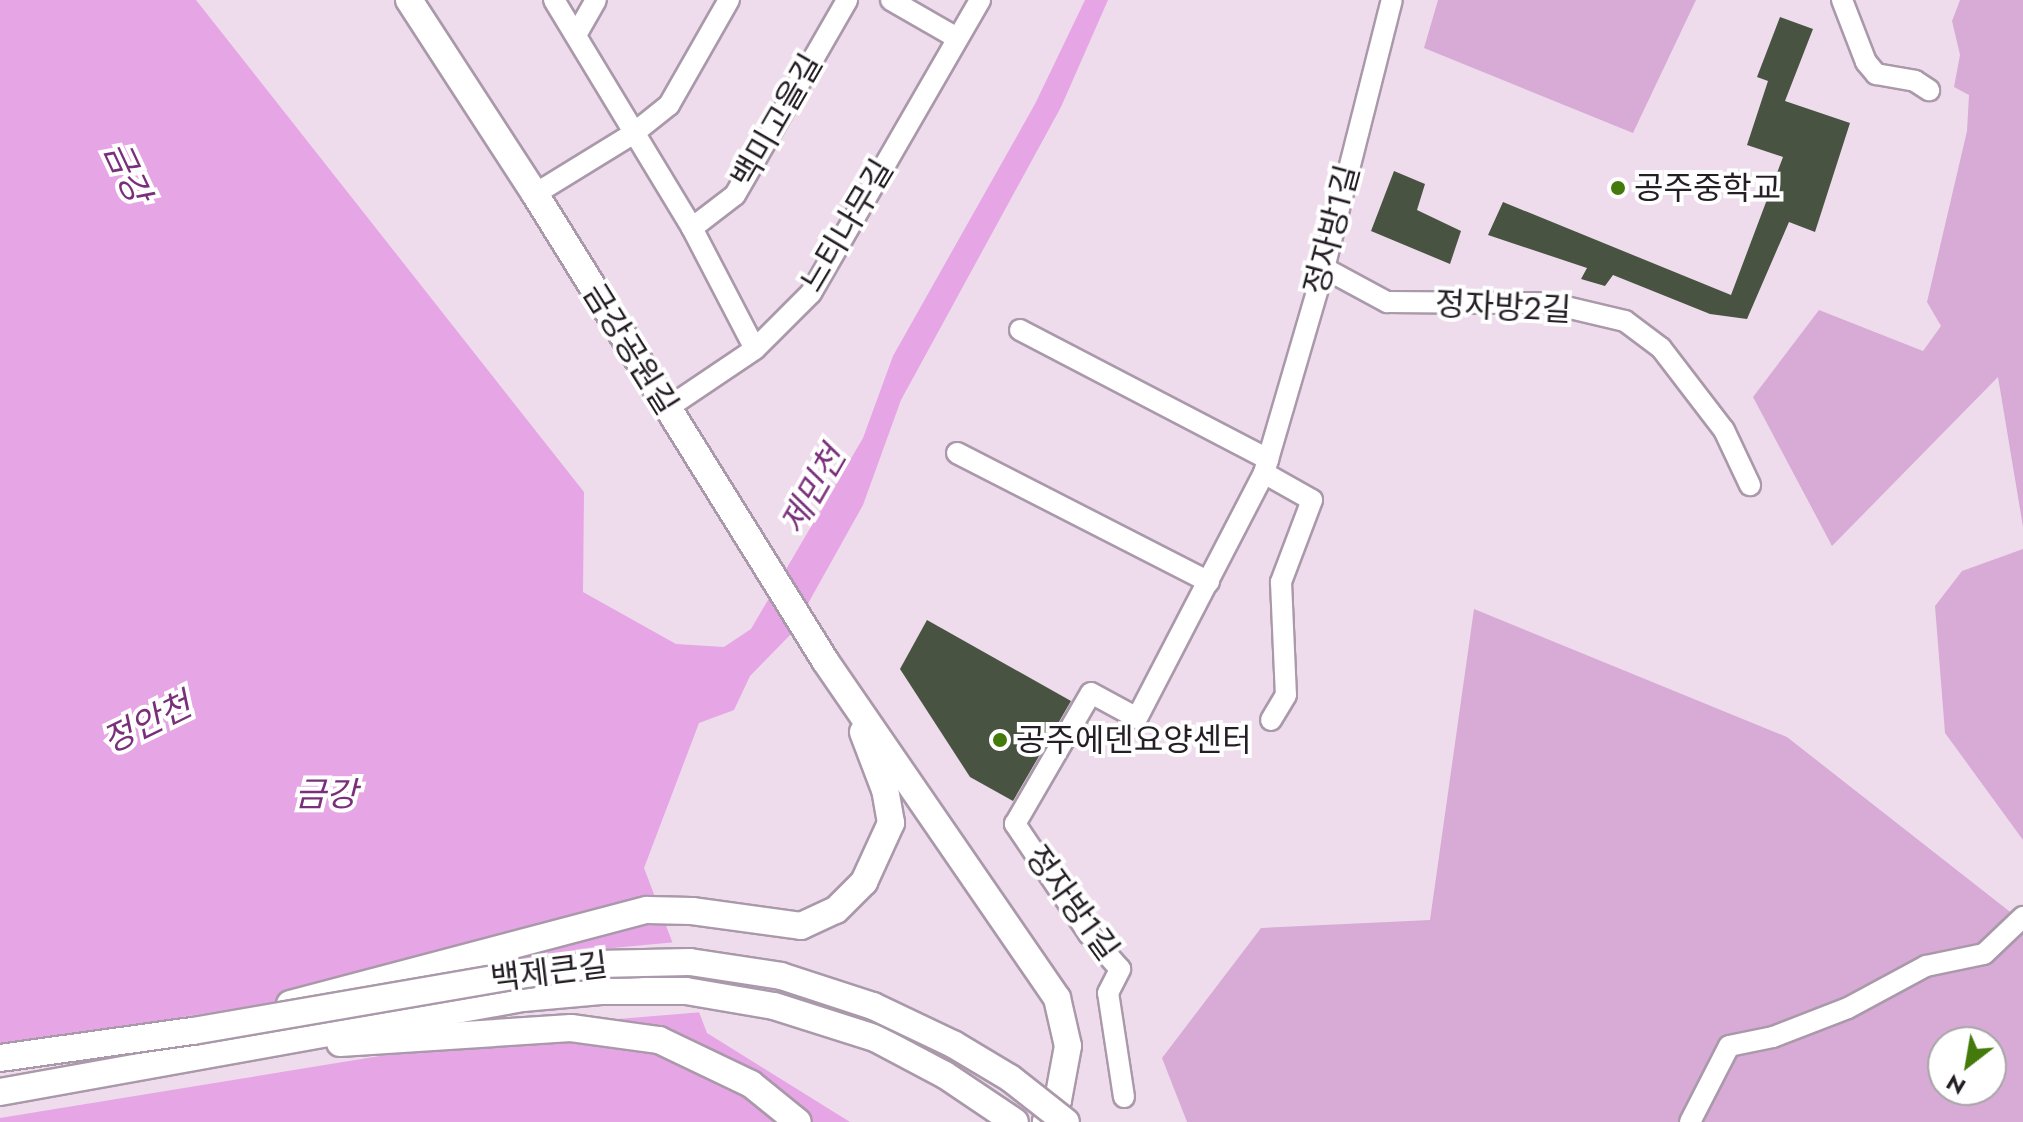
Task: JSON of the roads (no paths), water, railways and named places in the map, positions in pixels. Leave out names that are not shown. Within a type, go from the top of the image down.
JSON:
[{"type":"main road","name":"금강공원길","points":[[409,0],[535,194],[666,409],[846,690]]},
{"type":"main road","points":[[193,1031],[647,910],[692,911],[801,926],[836,910],[864,882],[876,863],[891,823],[885,790],[846,690]]},
{"type":"main road","points":[[846,690],[1057,998],[1068,1046],[1058,1100],[1046,1122]]},
{"type":"main road","name":"백제큰길","points":[[0,1058],[193,1031],[531,973],[598,964],[690,962],[781,976],[873,1006],[965,1051],[1010,1078],[1066,1122]]},
{"type":"main road","name":"백제큰길","points":[[0,1092],[186,1060],[396,1018],[523,998],[601,991],[686,991],[774,1006],[875,1038],[945,1075],[1015,1122]]},
{"type":"main road","points":[[186,1060],[295,1046],[571,1028],[659,1040],[751,1084],[798,1122]]},
{"type":"street","points":[[554,0],[692,228],[755,349]]},
{"type":"street","points":[[576,35],[596,0]]},
{"type":"street","points":[[535,194],[634,133],[669,105],[729,0]]},
{"type":"street","name":"백미고을길","points":[[692,228],[735,195],[847,0]]},
{"type":"street","points":[[891,0],[957,38]]},
{"type":"street","name":"느티나무길","points":[[666,409],[755,349],[811,293],[980,0]]},
{"type":"street","name":"정자방1길","points":[[1124,1097],[1108,993],[1120,969],[1089,934],[1015,824],[1091,693],[1137,718],[1266,466],[1324,268],[1392,0]]},
{"type":"street","points":[[1842,0],[1866,62],[1876,74],[1915,81],[1929,90]]},
{"type":"street","name":"정자방2길","points":[[1324,268],[1387,302],[1549,303],[1625,321],[1661,348],[1724,430],[1750,485]]},
{"type":"street","points":[[1020,330],[1266,466],[1312,500],[1281,582],[1286,695],[1271,720]]},
{"type":"street","points":[[957,453],[1209,582]]},
{"type":"street","points":[[1690,1122],[1729,1046],[1773,1037],[1848,1008],[1926,966],[1984,954],[2023,917]]},
{"type":"water","name":"금강","points":[[0,0],[196,0],[584,492],[583,592],[676,644],[724,647],[751,629],[863,438],[893,356],[1035,104],[1085,0],[1108,0],[1061,107],[901,400],[863,505],[791,634],[750,676],[734,710],[699,723],[644,868],[707,1033],[850,1122],[0,1122]]},
{"type":"place","name":"공주중학교","points":[[1618,188]]},
{"type":"place","name":"공주에덴요양센터","points":[[1000,740]]},
{"type":"water label","name":"제민천","points":[[813,490]]},
{"type":"water label","name":"정안천","points":[[147,723]]}]
